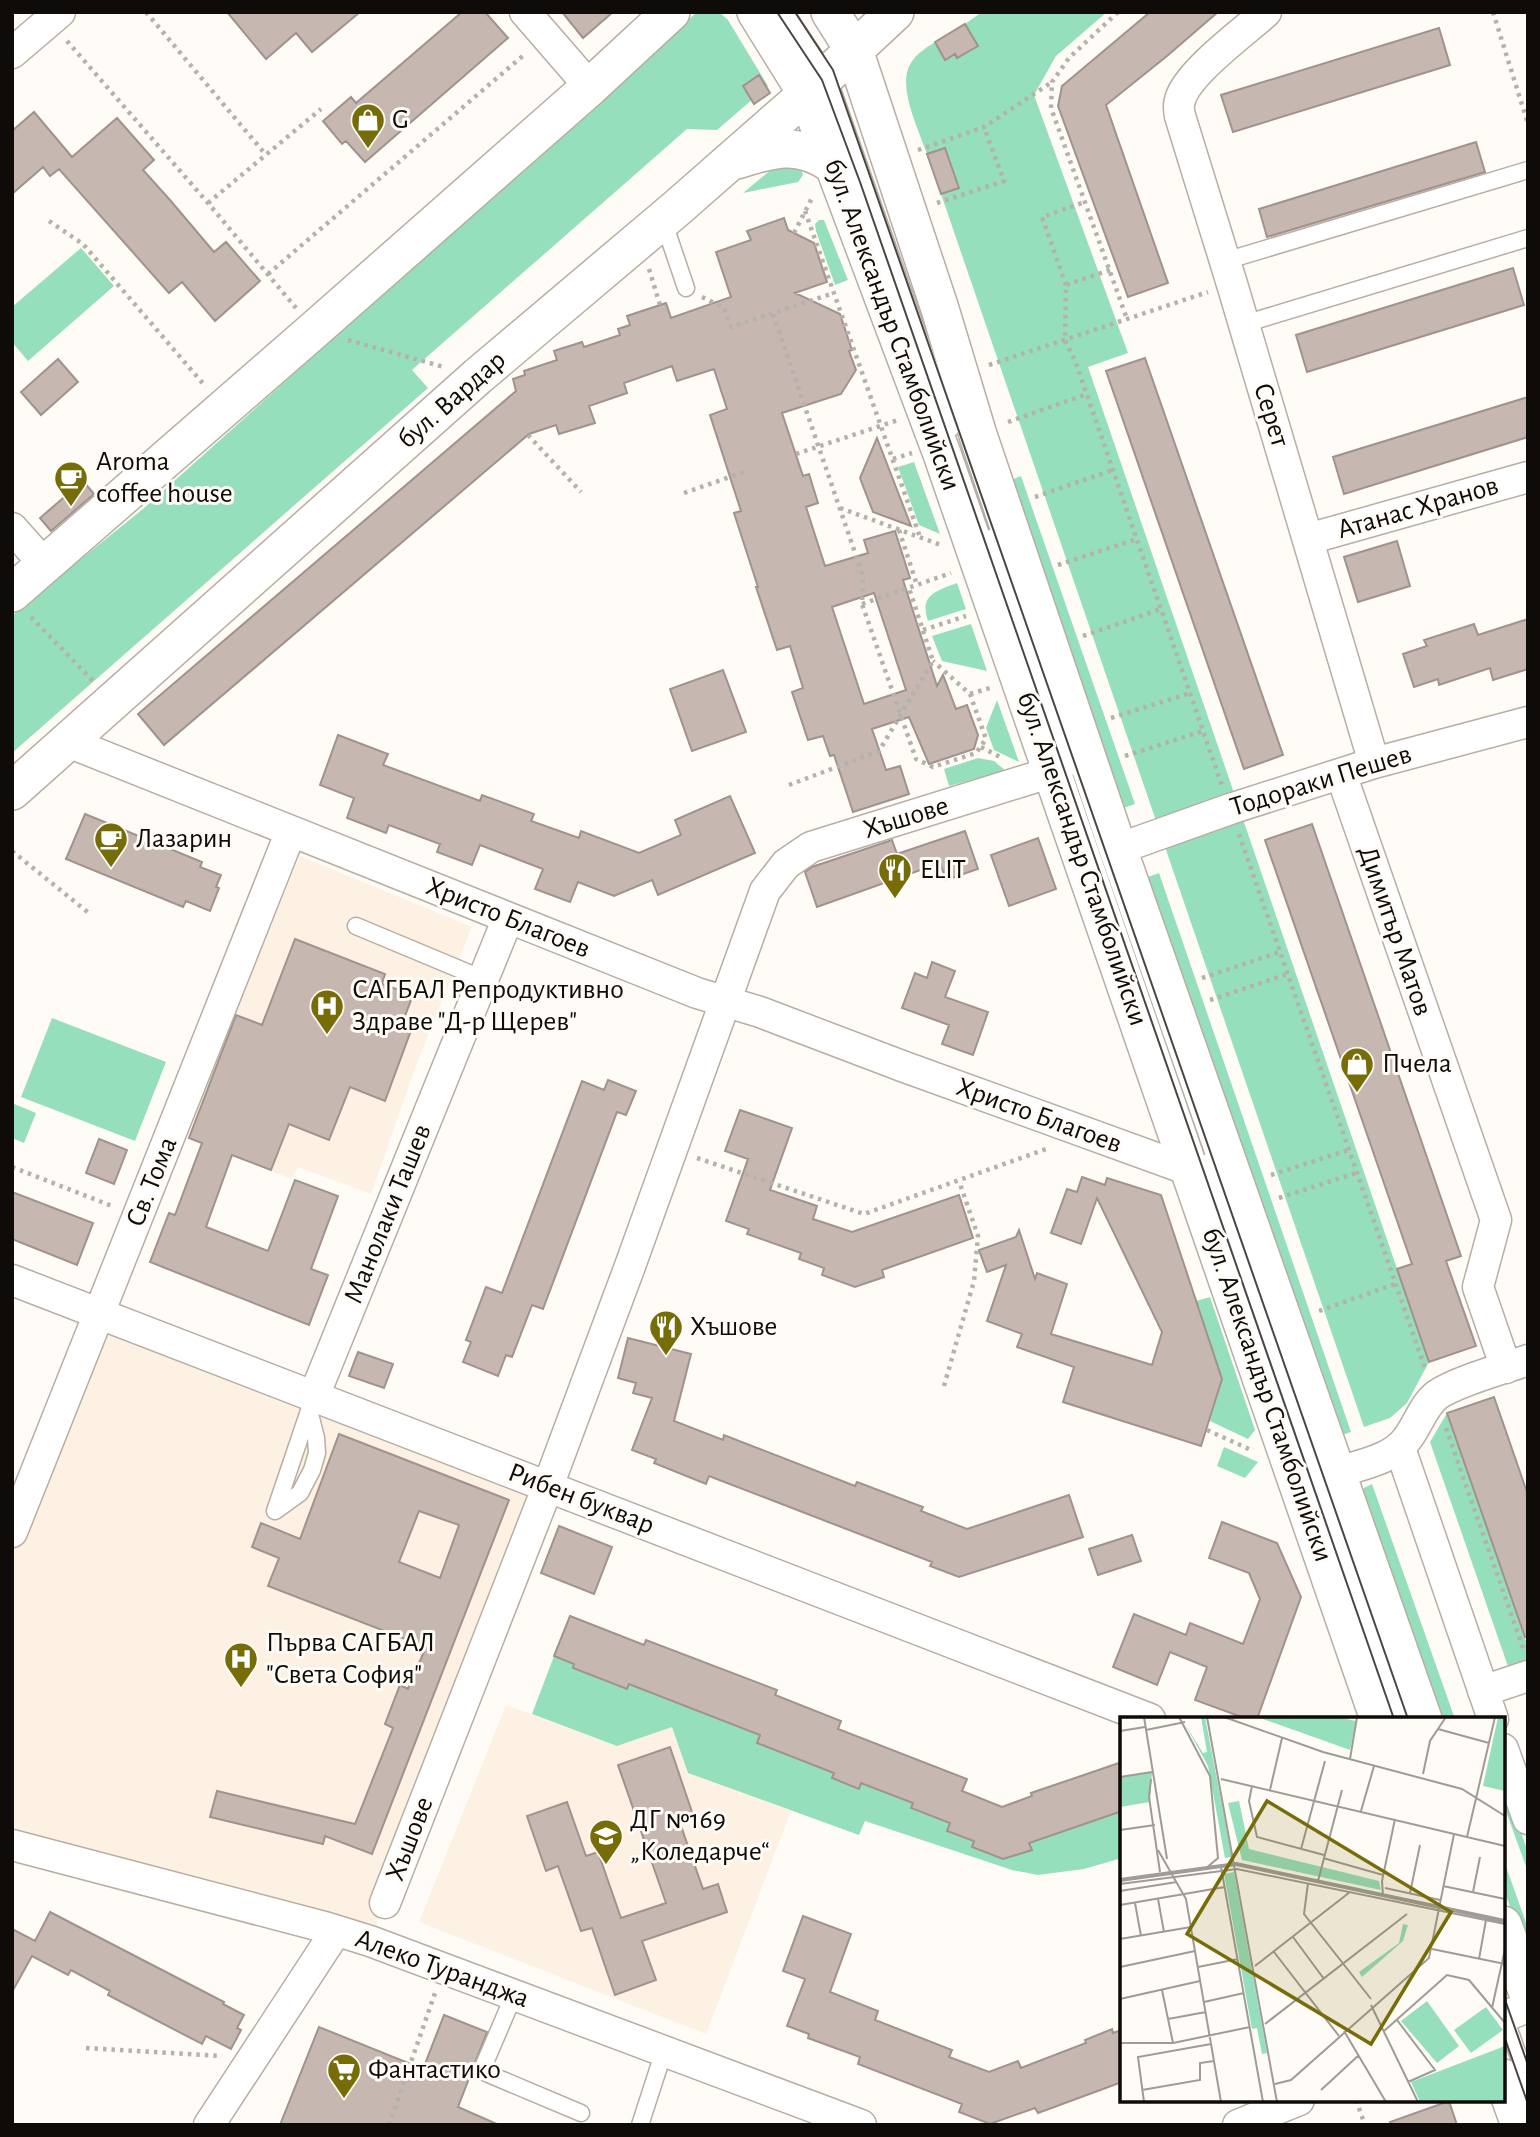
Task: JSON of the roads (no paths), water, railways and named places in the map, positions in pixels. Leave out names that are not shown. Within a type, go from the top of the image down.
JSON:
[{"type":"street","points":[[525,12],[590,86]]},
{"type":"street","points":[[21,605],[45,565],[671,12]]},
{"type":"street","name":"бул. Александър Стамболийски","points":[[756,12],[817,85],[825,176],[942,454],[1065,780],[1197,1161],[1378,1717]]},
{"type":"street","name":"бул. Александър Стамболийски","points":[[830,12],[854,50],[940,309],[978,435],[1118,849],[1422,1717]]},
{"type":"street","name":"бул. Вардар","points":[[12,791],[478,376],[663,220],[817,85],[895,12]]},
{"type":"street","name":"Серет","points":[[1266,12],[1199,72],[1179,101],[1180,116],[1374,763]]},
{"type":"street","points":[[12,54],[55,17]]},
{"type":"street","points":[[729,162],[772,149],[795,149],[817,154],[825,176]]},
{"type":"street","name":"Атанас Хранов","points":[[1308,539],[1528,477]]},
{"type":"street","points":[[12,528],[45,565]]},
{"type":"street","name":"Тодораки Пешев","points":[[1118,849],[1230,808],[1374,763],[1528,722]]},
{"type":"street","name":"Христо Благоев","points":[[68,742],[697,993],[760,1012],[1090,1133],[1197,1161]]},
{"type":"street","name":"Димитър Матов","points":[[1340,774],[1496,1220],[1478,1287],[1517,1364]]},
{"type":"street","name":"Хъшове","points":[[385,1903],[548,1486],[673,1150],[765,891],[786,864],[811,847],[1065,780]]},
{"type":"street","name":"Св. Тома","points":[[12,1532],[291,831]]},
{"type":"street","name":"Манолаки Ташев","points":[[311,1403],[508,918]]},
{"type":"street","name":"Рибен буквар","points":[[12,1280],[100,1313],[311,1403],[548,1486],[1145,1717]]},
{"type":"street","points":[[1335,1473],[1386,1456],[1400,1448],[1426,1407],[1448,1388],[1517,1364]]},
{"type":"street","points":[[1400,1448],[1488,1705],[1528,1676]]},
{"type":"street","points":[[1505,1755],[1528,1819]]},
{"type":"street","name":"Алеко Туранджа","points":[[12,1845],[336,1931],[514,1994],[861,2125]]},
{"type":"street","points":[[209,2125],[336,1931]]},
{"type":"street","points":[[1505,1942],[1513,2009]]},
{"type":"street","points":[[1505,2083],[1520,2125]]},
{"type":"street","points":[[1238,2125],[1294,2102]]},
{"type":"lane","points":[[785,12],[817,85],[958,448]]},
{"type":"lane","points":[[1228,272],[1528,170]]},
{"type":"lane","points":[[663,220],[686,288]]},
{"type":"lane","points":[[1244,324],[1528,238]]},
{"type":"lane","points":[[986,526],[1065,780]]},
{"type":"lane","points":[[356,926],[483,979]]},
{"type":"lane","points":[[1197,1161],[1401,1717]]},
{"type":"lane","name":"Манолаки Ташев","points":[[275,1511],[311,1403]]},
{"type":"lane","points":[[514,1994],[484,2065],[486,2073],[581,2113]]},
{"type":"lane","points":[[1513,2009],[1528,2083]]},
{"type":"lane","points":[[640,2125],[664,2051]]},
{"type":"tram line","points":[[777,12],[822,80],[860,182],[1393,1717]]},
{"type":"tram line","points":[[795,12],[833,70],[1407,1717]]},
{"type":"tram line","points":[[1505,2000],[1528,2065]]},
{"type":"tram line","points":[[1505,2039],[1528,2104]]},
{"type":"place","name":"G","points":[[368,150]]},
{"type":"place","name":"Aroma coffee house","points":[[71,508]]},
{"type":"place","name":"Лазарин","points":[[111,869]]},
{"type":"place","name":"ELIT","points":[[895,900]]},
{"type":"place","name":"САГБАЛ Репродуктивно Здраве \"Д-р Щерев\"","points":[[327,1036]]},
{"type":"place","name":"Пчела","points":[[1357,1094]]},
{"type":"place","name":"Хъшове","points":[[666,1357]]},
{"type":"place","name":"Първа САГБАЛ \"Света София\"","points":[[241,1689]]},
{"type":"place","name":"ДГ №169 „Коледарче“","points":[[606,1866]]},
{"type":"place","name":"Фантастико","points":[[344,2100]]}]
